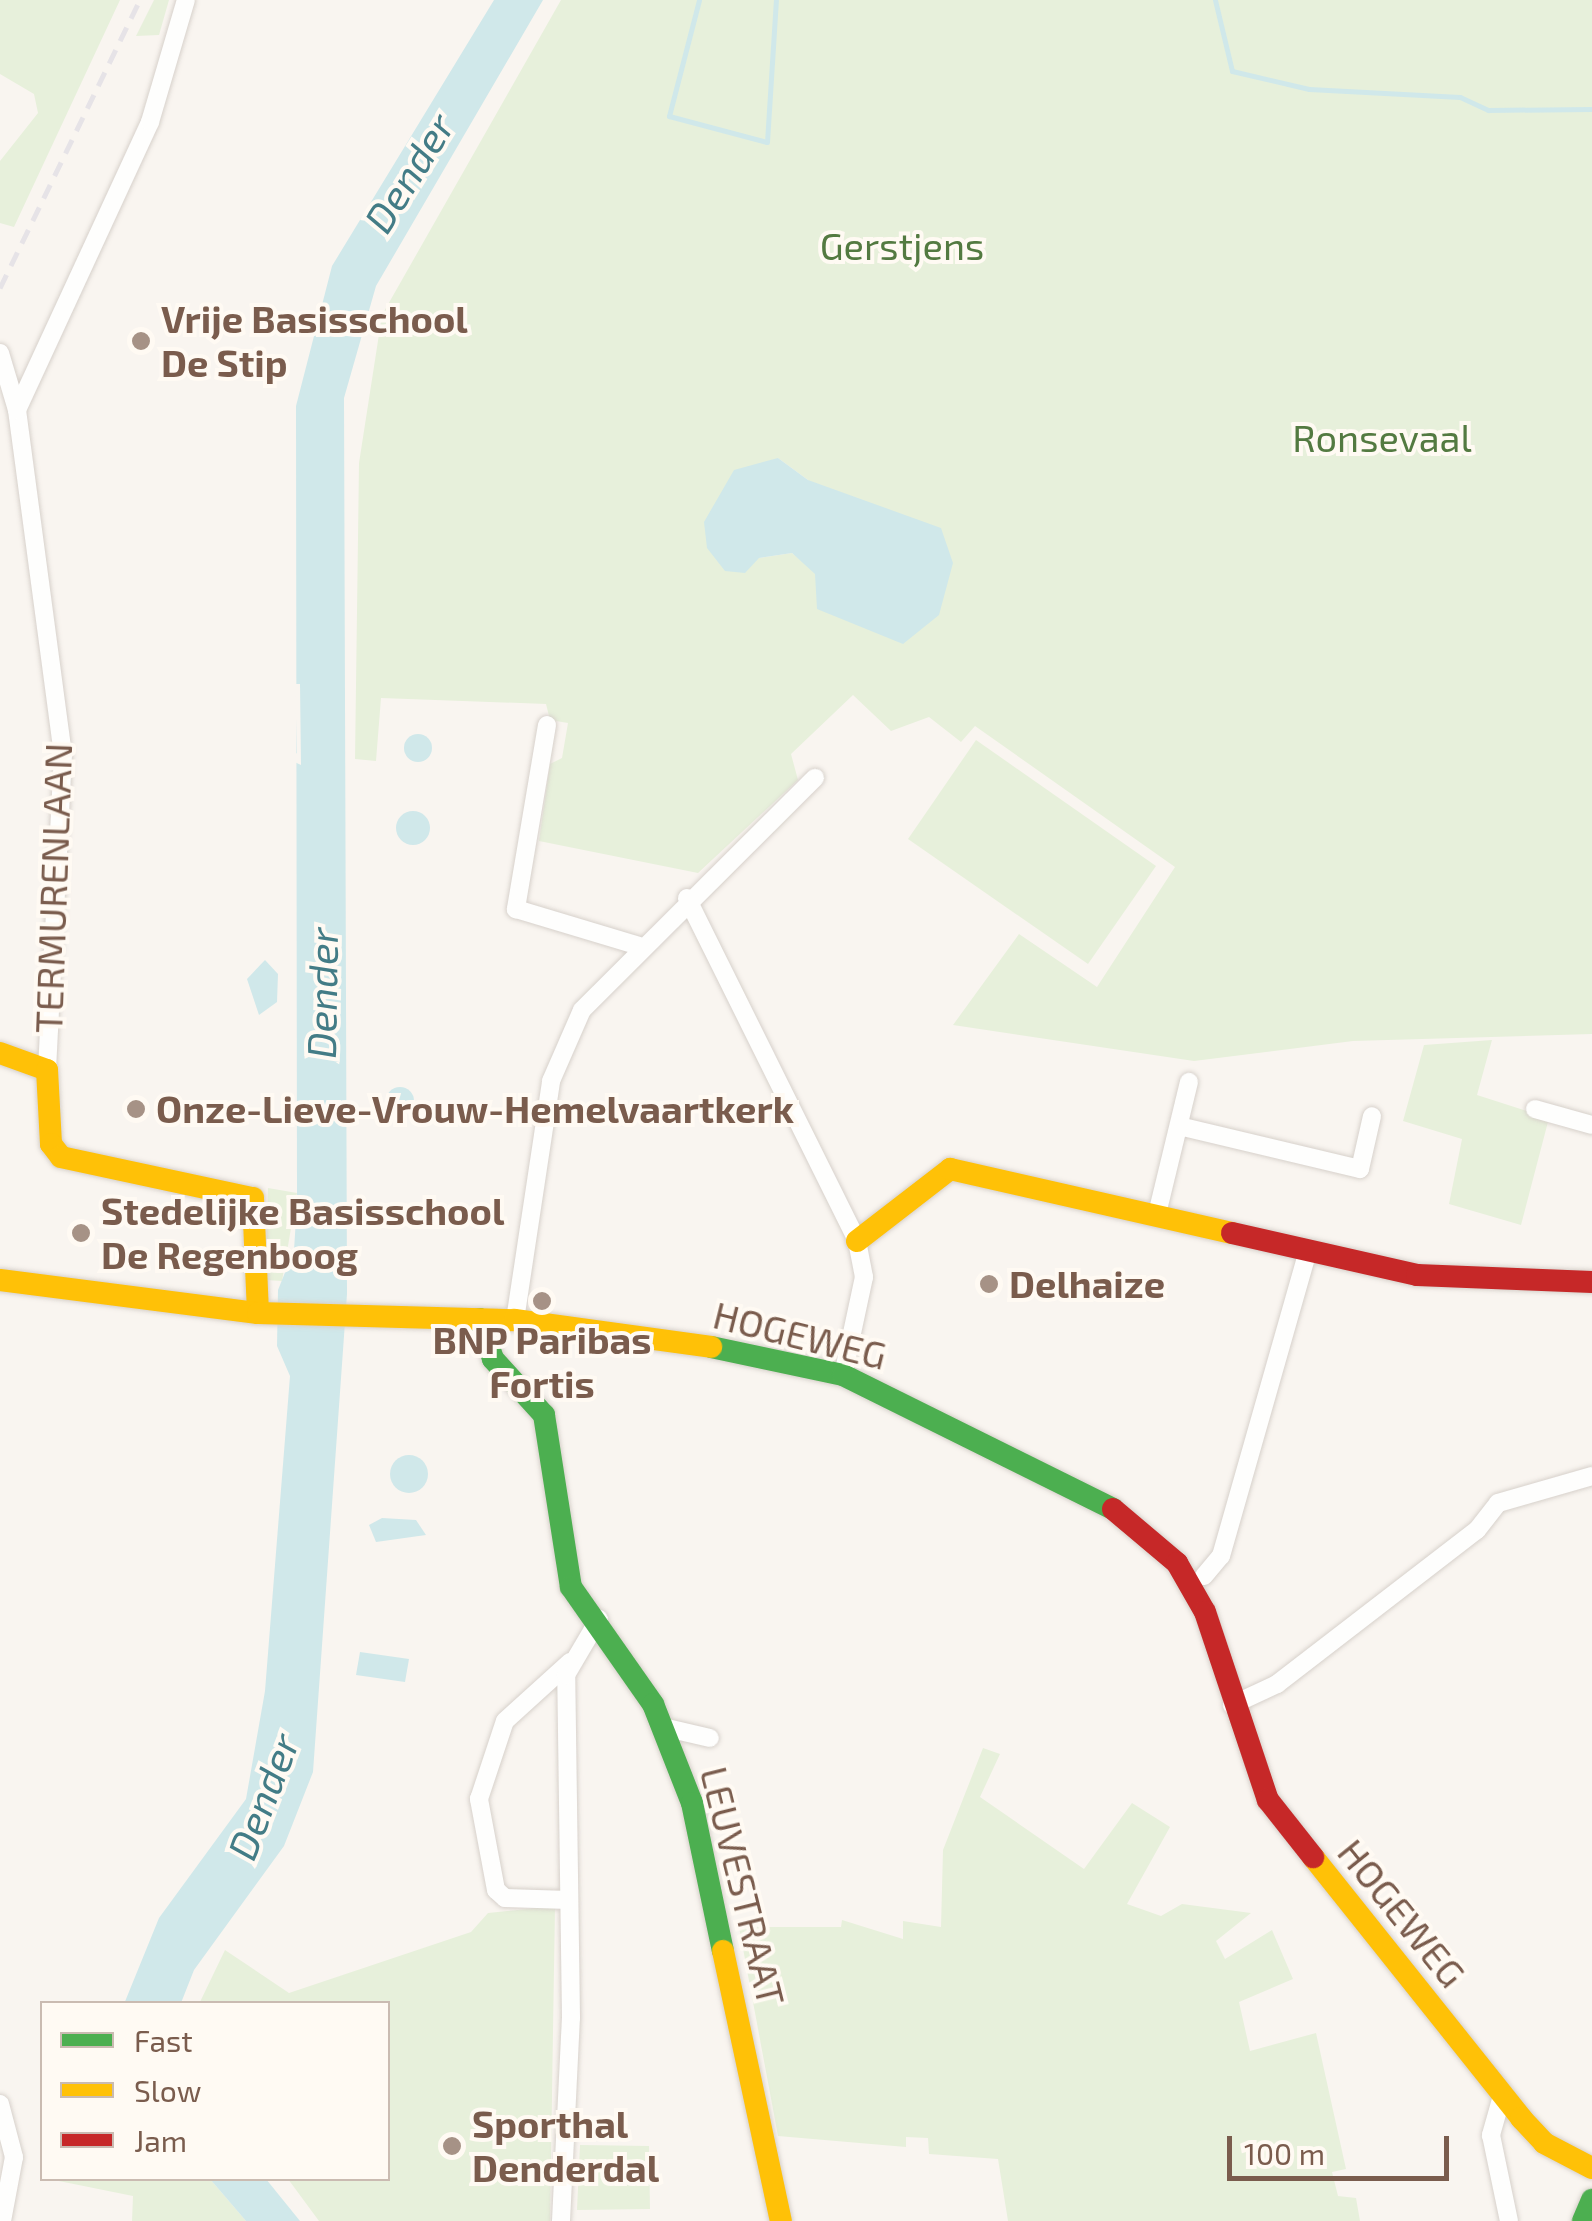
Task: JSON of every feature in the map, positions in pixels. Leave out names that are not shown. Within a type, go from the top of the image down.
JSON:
[{"type":"street","points":[[17,410],[150,122],[186,0]]},
{"type":"street","name":"TERMURENLAAN","points":[[0,353],[17,410],[63,754],[47,1070]]},
{"type":"street","points":[[547,725],[516,909],[639,946]]},
{"type":"street","points":[[515,1320],[550,1081],[582,1010],[687,898],[815,778]]},
{"type":"street","points":[[687,898],[857,1241],[864,1278],[843,1375]]},
{"type":"street","points":[[0,1053],[47,1070],[51,1144],[61,1157],[253,1198],[266,1313]]},
{"type":"street","points":[[1157,1214],[1189,1082]]},
{"type":"street","points":[[1535,1109],[1592,1125]]},
{"type":"street","points":[[1179,1126],[1360,1169],[1372,1116]]},
{"type":"street","points":[[857,1241],[950,1168],[1432,1276],[1592,1282]]},
{"type":"street","points":[[1204,1576],[1223,1551],[1308,1250]]},
{"type":"street","name":"HOGEWEG","points":[[0,1280],[266,1313],[515,1320],[658,1336],[843,1375],[1023,1458],[1132,1520],[1168,1553],[1204,1576],[1199,1601]]},
{"type":"street","name":"LEUVESTRAAT","points":[[480,1319],[493,1360],[544,1415],[562,1560],[663,1727],[714,1885],[781,2221]]},
{"type":"street","points":[[1232,1705],[1277,1684],[1477,1530],[1498,1503],[1592,1476]]},
{"type":"street","name":"HOGEWEG","points":[[1168,1553],[1199,1601],[1268,1800],[1502,2096],[1544,2143],[1592,2168]]},
{"type":"street","points":[[570,1900],[505,1898],[496,1890],[479,1800],[505,1722],[570,1662],[598,1619]]},
{"type":"street","points":[[561,2221],[570,1900],[570,1662]]},
{"type":"street","points":[[663,1727],[710,1738]]},
{"type":"street","points":[[1502,2096],[1491,2135],[1508,2221]]},
{"type":"street","points":[[0,2104],[14,2157],[2,2221]]},
{"type":"street","points":[[1583,2221],[1592,2200]]},
{"type":"green space","points":[[0,0],[120,0],[14,227],[0,223],[0,161],[38,113],[34,94],[0,74]]},
{"type":"green space","points":[[154,0],[169,0],[159,35],[136,36]]},
{"type":"green space","points":[[561,0],[1592,0],[1592,1034],[1353,1041],[1194,1061],[953,1025],[1019,934],[1097,987],[1175,867],[975,726],[961,742],[929,717],[891,731],[853,695],[791,754],[798,780],[698,873],[539,841],[550,764],[562,758],[568,723],[550,720],[546,704],[381,698],[376,761],[355,759],[359,463],[382,315]],"holes":[[[778,458],[808,480],[903,644],[792,553],[759,558]]]},
{"type":"green space","points":[[976,740],[1156,866],[1088,964],[908,839]]},
{"type":"green space","points":[[1492,1040],[1477,1095],[1549,1118],[1521,1225],[1449,1204],[1462,1139],[1403,1121],[1424,1045]]},
{"type":"green space","points":[[268,1188],[297,1193],[282,1281],[265,1280]]},
{"type":"green space","points":[[983,1748],[1000,1754],[980,1797],[1084,1869],[1132,1803],[1170,1827],[1127,1904],[1161,1916],[1182,1904],[1251,1913],[1216,1941],[1225,1959],[1272,1930],[1293,1979],[1239,2002],[1250,2051],[1316,2033],[1346,2169],[1332,2172],[1338,2196],[1356,2198],[1360,2221],[1008,2221],[998,2159],[929,2154],[928,2138],[906,2137],[906,2147],[778,2136],[739,1927],[841,1927],[842,1920],[903,1939],[903,1921],[941,1927],[943,1850]]},
{"type":"green space","points":[[555,1906],[550,2221],[319,2221],[289,2181],[390,2181],[390,2001],[200,2001],[225,1950],[289,1993],[471,1932],[488,1913]]},
{"type":"green space","points":[[580,2145],[649,2146],[650,2209],[577,2210]]},
{"type":"green space","points":[[59,2181],[212,2181],[246,2221],[132,2221],[133,2196]]},
{"type":"water","name":"Dender","points":[[494,0],[543,0],[376,286],[344,398],[347,1294],[313,1772],[284,1846],[194,1970],[182,2001],[125,2001],[159,1918],[246,1799],[265,1691],[290,1376],[277,1346],[278,1290],[294,1250],[297,1203],[296,406],[332,266]]},
{"type":"water","points":[[778,458],[808,480],[941,528],[953,563],[939,615],[903,644],[817,609],[815,574],[792,553],[759,558],[745,573],[725,571],[707,548],[704,522],[734,470]]},
{"type":"water","points":[[418,734],[428,738],[432,748],[428,758],[418,762],[408,758],[404,748],[408,738]]},
{"type":"water","points":[[413,811],[425,816],[430,828],[425,840],[413,845],[401,840],[396,828],[401,816]]},
{"type":"water","points":[[265,960],[278,974],[277,1002],[259,1015],[247,979]]},
{"type":"water","points":[[400,1087],[410,1091],[414,1101],[410,1111],[400,1115],[390,1111],[386,1101],[390,1091]]},
{"type":"water","points":[[409,1455],[423,1460],[428,1474],[423,1488],[409,1493],[395,1488],[390,1474],[395,1460]]},
{"type":"water","points":[[382,1518],[416,1520],[426,1535],[376,1542],[369,1525]]},
{"type":"water","points":[[360,1652],[409,1659],[405,1682],[356,1675]]},
{"type":"water","points":[[212,2181],[268,2181],[300,2221],[246,2221]]},
{"type":"pier","points":[[295,684],[300,684],[301,765],[288,759],[297,753]]},
{"type":"waterway","points":[[699,0],[669,116],[767,142],[776,0]]},
{"type":"waterway","points":[[1215,0],[1232,71],[1309,89],[1460,97],[1488,110],[1592,109]]},
{"type":"railway","points":[[0,288],[140,0]]},
{"type":"traffic: fast","points":[[480,1319],[493,1359],[544,1415],[571,1587],[653,1704],[692,1803],[723,1951]]},
{"type":"traffic: fast","points":[[711,1347],[843,1375],[1113,1509]]},
{"type":"traffic: fast","points":[[1583,2221],[1592,2200]]},
{"type":"traffic: slow","points":[[0,1053],[47,1070],[51,1144],[61,1157],[253,1198],[258,1313]]},
{"type":"traffic: slow","points":[[857,1241],[950,1169],[1232,1233]]},
{"type":"traffic: slow","points":[[0,1280],[258,1313],[515,1320],[711,1347]]},
{"type":"traffic: slow","points":[[1313,1857],[1521,2118],[1544,2143],[1592,2168]]},
{"type":"traffic: slow","points":[[723,1951],[781,2221]]},
{"type":"traffic: jam","points":[[1232,1233],[1417,1275],[1592,1282]]},
{"type":"traffic: jam","points":[[1113,1509],[1177,1563],[1205,1612],[1268,1800],[1313,1857]]},
{"type":"place","name":"Vrije Basisschool De Stip","points":[[141,341]]},
{"type":"place","name":"Onze-Lieve-Vrouw-Hemelvaartkerk","points":[[136,1109]]},
{"type":"place","name":"Stedelijke Basisschool De Regenboog","points":[[81,1233]]},
{"type":"place","name":"Delhaize","points":[[989,1284]]},
{"type":"place","name":"BNP Paribas Fortis","points":[[542,1301]]},
{"type":"place","name":"Sporthal Denderdal","points":[[452,2146]]},
{"type":"park label","name":"Gerstjens","points":[[902,246]]},
{"type":"park label","name":"Ronsevaal","points":[[1382,438]]}]
